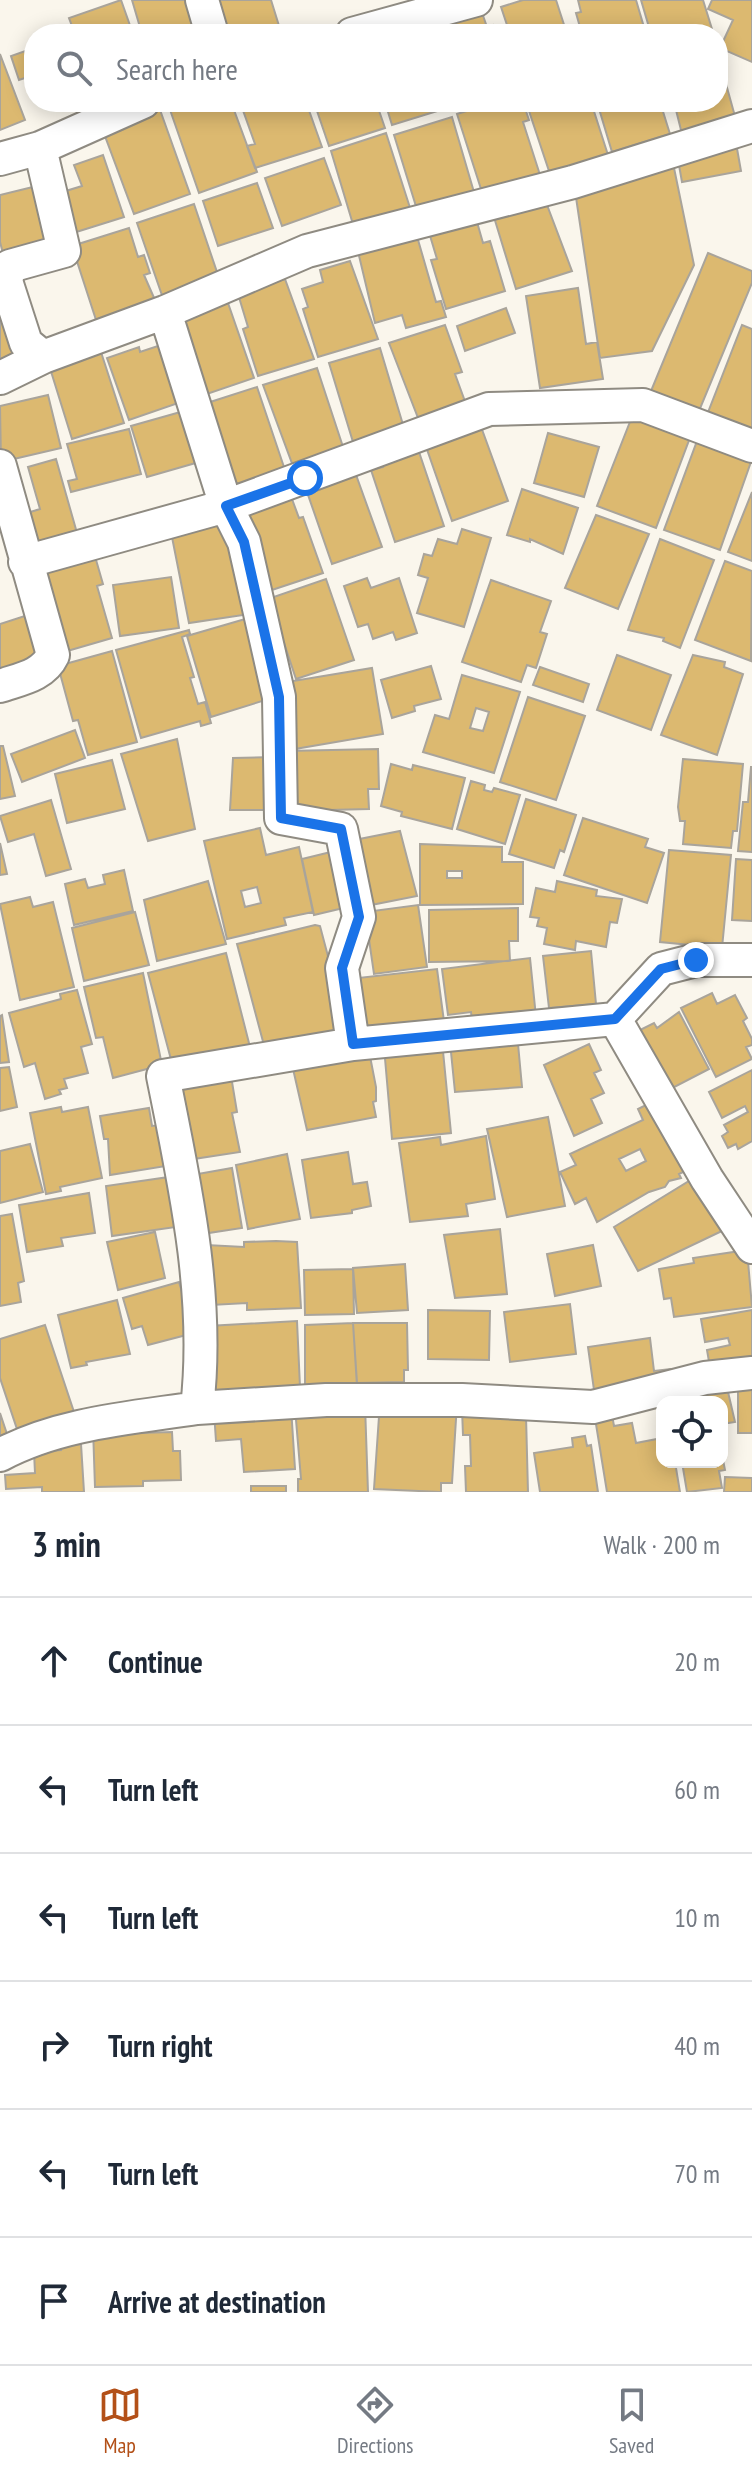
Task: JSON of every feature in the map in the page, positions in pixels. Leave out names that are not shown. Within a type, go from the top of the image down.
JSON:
[{"type":"street","points":[[202,0],[209,24]]},
{"type":"street","points":[[388,24],[476,0]]},
{"type":"street","points":[[0,159],[40,148],[121,112]]},
{"type":"street","points":[[0,378],[43,357],[165,312],[307,251],[573,182],[752,126]]},
{"type":"street","points":[[40,148],[64,251],[10,266],[6,281],[26,343],[43,357]]},
{"type":"street","points":[[165,312],[226,506],[244,542],[279,697],[281,818],[341,829],[359,917],[342,968],[353,1044]]},
{"type":"street","points":[[25,562],[226,506],[489,409],[643,405],[752,446]]},
{"type":"street","points":[[0,466],[53,655],[48,666],[36,674],[0,686]]},
{"type":"street","points":[[197,1408],[203,1354],[186,1192],[163,1076],[353,1044],[615,1019],[661,969],[696,960],[752,960]]},
{"type":"street","points":[[615,1019],[707,1179],[752,1247]]},
{"type":"street","points":[[0,1455],[19,1445],[92,1423],[197,1408],[326,1400],[462,1400],[593,1407],[705,1378],[752,1373]]},
{"type":"building","points":[[121,0],[129,24],[71,24],[69,18]]},
{"type":"building","points":[[132,0],[194,0],[202,24],[139,24]]},
{"type":"building","points":[[215,0],[271,0],[278,24],[223,24]]},
{"type":"building","points":[[523,0],[556,0],[564,24],[507,24],[501,7]]},
{"type":"building","points":[[578,0],[636,0],[643,24],[579,24],[576,13],[581,12]]},
{"type":"building","points":[[641,0],[703,0],[710,24],[648,24]]},
{"type":"building","points":[[712,0],[752,0],[752,62],[728,52],[728,31],[733,20],[708,9]]},
{"type":"building","points":[[480,7],[486,24],[432,24]]},
{"type":"building","points":[[24,51],[24,78],[19,80],[11,56]]},
{"type":"building","points":[[0,54],[25,120],[0,130]]},
{"type":"building","points":[[728,91],[736,120],[682,134],[676,112],[728,112]]},
{"type":"building","points":[[145,112],[161,112],[190,194],[134,214],[102,128]]},
{"type":"building","points":[[171,112],[235,112],[257,172],[199,193]]},
{"type":"building","points":[[244,112],[310,112],[322,147],[255,168],[247,146],[255,144]]},
{"type":"building","points":[[317,112],[379,112],[385,128],[329,146]]},
{"type":"building","points":[[388,112],[434,112],[392,125]]},
{"type":"building","points":[[526,112],[529,120],[523,122],[541,178],[486,195],[484,188],[481,189],[457,114]]},
{"type":"building","points":[[529,112],[594,112],[608,155],[550,174]]},
{"type":"building","points":[[600,112],[663,112],[670,134],[612,152]]},
{"type":"building","points":[[452,117],[476,199],[419,216],[394,135]]},
{"type":"building","points":[[386,133],[412,214],[355,231],[331,151]]},
{"type":"building","points":[[736,143],[741,171],[682,182],[677,154]]},
{"type":"building","points":[[103,155],[124,217],[70,234],[56,194],[82,186],[74,165]]},
{"type":"building","points":[[324,158],[341,205],[282,226],[265,178]]},
{"type":"building","points":[[674,168],[694,265],[652,351],[600,358],[574,184]]},
{"type":"building","points":[[257,183],[273,228],[218,246],[203,201]]},
{"type":"building","points":[[41,185],[60,245],[4,257],[0,242],[0,195]]},
{"type":"building","points":[[544,197],[572,271],[516,289],[493,214]]},
{"type":"building","points":[[194,204],[221,284],[165,304],[137,223]]},
{"type":"building","points":[[475,215],[483,243],[490,241],[505,291],[446,309],[431,260],[437,259],[428,229]]},
{"type":"building","points":[[414,226],[436,302],[441,301],[446,317],[406,328],[402,315],[375,323],[356,243]]},
{"type":"building","points":[[129,228],[138,257],[144,255],[150,273],[144,275],[158,307],[98,326],[72,246]]},
{"type":"building","points":[[708,253],[752,271],[752,283],[699,411],[651,391]]},
{"type":"building","points":[[350,261],[378,339],[318,357],[303,309],[308,307],[302,289],[323,282],[320,270]]},
{"type":"building","points":[[0,277],[27,360],[0,369]]},
{"type":"building","points":[[285,279],[314,359],[258,376],[243,329],[248,327],[238,294]]},
{"type":"building","points":[[578,288],[586,344],[597,342],[603,379],[540,388],[526,296]]},
{"type":"building","points":[[228,303],[254,378],[198,397],[169,316]]},
{"type":"building","points":[[506,308],[515,333],[465,351],[457,326]]},
{"type":"building","points":[[445,325],[462,372],[455,374],[467,407],[420,423],[389,343]]},
{"type":"building","points":[[742,325],[752,329],[752,432],[707,415]]},
{"type":"building","points":[[170,342],[190,399],[129,420],[107,358],[139,347],[140,352]]},
{"type":"building","points":[[380,348],[404,428],[353,442],[329,363]]},
{"type":"building","points":[[100,349],[124,423],[72,439],[49,365]]},
{"type":"building","points":[[317,368],[346,456],[293,466],[263,385]]},
{"type":"building","points":[[257,387],[286,473],[231,489],[201,405]]},
{"type":"building","points":[[48,395],[61,448],[1,462],[0,406]]},
{"type":"building","points":[[191,409],[206,460],[147,477],[131,426]]},
{"type":"building","points":[[635,409],[691,435],[656,528],[597,506]]},
{"type":"building","points":[[480,424],[508,501],[452,521],[423,438]]},
{"type":"building","points":[[129,429],[141,474],[71,492],[68,481],[77,479],[67,444]]},
{"type":"building","points":[[548,433],[599,447],[584,497],[534,483]]},
{"type":"building","points":[[700,433],[752,459],[720,550],[664,530]]},
{"type":"building","points":[[417,446],[444,526],[395,542],[371,470],[383,467],[380,458]]},
{"type":"building","points":[[56,459],[79,540],[25,554],[27,513],[40,509],[28,467]]},
{"type":"building","points":[[355,472],[382,547],[332,564],[306,489]]},
{"type":"building","points":[[522,489],[578,508],[563,554],[530,539],[530,542],[507,535]]},
{"type":"building","points":[[289,491],[299,518],[303,517],[323,573],[266,592],[240,507]]},
{"type":"building","points":[[752,492],[752,561],[728,552]]},
{"type":"building","points":[[596,515],[649,534],[618,609],[565,588]]},
{"type":"building","points":[[228,523],[250,614],[189,623],[171,532]]},
{"type":"building","points":[[462,529],[491,538],[464,627],[417,613],[428,578],[418,575],[424,554],[432,556],[438,539],[457,544]]},
{"type":"building","points":[[660,539],[714,560],[680,648],[663,641],[664,638],[628,630]]},
{"type":"building","points":[[92,546],[103,584],[97,586],[112,638],[57,654],[31,568]]},
{"type":"building","points":[[725,561],[752,571],[751,661],[695,640]]},
{"type":"building","points":[[171,577],[179,628],[120,636],[113,585]]},
{"type":"building","points":[[367,578],[371,588],[399,578],[417,633],[396,640],[393,632],[373,639],[368,624],[358,627],[344,586]]},
{"type":"building","points":[[326,579],[354,660],[296,679],[281,634],[262,601]]},
{"type":"building","points":[[491,580],[551,601],[540,632],[547,634],[536,668],[527,665],[521,682],[462,662]]},
{"type":"building","points":[[34,613],[48,660],[0,675],[0,624]]},
{"type":"building","points":[[252,617],[275,697],[211,717],[187,636]]},
{"type":"building","points":[[189,630],[190,634],[182,637],[194,677],[190,678],[198,704],[205,702],[211,723],[201,726],[200,721],[141,738],[116,650]]},
{"type":"building","points":[[112,651],[137,742],[88,755],[78,720],[73,721],[58,666]]},
{"type":"building","points":[[617,655],[671,675],[651,730],[597,710]]},
{"type":"building","points":[[693,655],[725,662],[724,667],[743,674],[717,755],[661,735]]},
{"type":"building","points":[[431,666],[441,699],[414,706],[415,711],[392,718],[381,680]]},
{"type":"building","points":[[540,667],[589,684],[583,702],[533,685]]},
{"type":"building","points":[[372,668],[383,734],[289,750],[287,682]]},
{"type":"building","points":[[462,675],[520,692],[494,773],[423,752],[435,715],[449,719]],"holes":[[[476,708],[489,712],[483,731],[470,728]]]},
{"type":"building","points":[[528,697],[585,716],[556,800],[500,782]]},
{"type":"building","points":[[75,730],[85,758],[22,782],[11,754]]},
{"type":"building","points":[[177,739],[195,829],[148,841],[121,754]]},
{"type":"building","points":[[0,746],[3,746],[15,796],[0,799]]},
{"type":"building","points":[[378,749],[379,789],[368,789],[369,809],[288,811],[286,751]]},
{"type":"building","points":[[275,757],[276,810],[230,810],[233,758]]},
{"type":"building","points":[[683,759],[743,764],[737,831],[733,831],[731,848],[683,844],[685,821],[680,821],[678,807]]},
{"type":"building","points":[[112,760],[125,809],[67,823],[55,774]]},
{"type":"building","points":[[391,764],[412,770],[413,765],[465,778],[452,829],[401,816],[402,812],[381,806]]},
{"type":"building","points":[[751,767],[752,852],[738,851],[743,802],[748,802]]},
{"type":"building","points":[[471,781],[485,785],[484,790],[492,792],[494,788],[520,795],[505,844],[457,829]]},
{"type":"building","points":[[526,799],[576,815],[564,852],[560,850],[554,868],[509,854]]},
{"type":"building","points":[[51,800],[71,869],[46,876],[34,834],[8,842],[0,816]]},
{"type":"building","points":[[583,818],[648,839],[645,847],[664,853],[647,903],[564,875]]},
{"type":"building","points":[[260,828],[266,855],[299,847],[313,912],[284,918],[286,925],[227,939],[204,841]],"holes":[[[257,887],[261,903],[245,907],[241,891]]]},
{"type":"building","points":[[400,831],[417,896],[361,907],[349,841]]},
{"type":"building","points":[[0,843],[7,874],[0,875]]},
{"type":"building","points":[[420,844],[502,847],[502,862],[523,862],[523,904],[420,905]],"holes":[[[447,871],[462,871],[462,878],[447,878]]]},
{"type":"building","points":[[339,850],[352,906],[314,915],[302,859]]},
{"type":"building","points":[[669,850],[731,855],[722,948],[660,942]]},
{"type":"building","points":[[736,859],[752,860],[752,921],[732,920]]},
{"type":"building","points":[[124,870],[133,911],[74,925],[65,884],[85,879],[88,888],[105,884],[103,875]]},
{"type":"building","points":[[208,881],[226,944],[157,961],[144,900]]},
{"type":"building","points":[[557,881],[597,890],[596,896],[622,899],[617,923],[610,922],[606,947],[576,941],[575,950],[544,944],[547,928],[537,926],[539,918],[530,917],[536,888],[555,892]]},
{"type":"building","points":[[30,897],[33,907],[53,902],[74,987],[20,1000],[0,904]]},
{"type":"building","points":[[418,905],[427,967],[374,974],[365,912]]},
{"type":"building","points":[[518,908],[518,941],[509,941],[510,961],[429,962],[429,910]]},
{"type":"building","points":[[135,912],[149,965],[84,981],[72,928]]},
{"type":"building","points":[[320,926],[347,1028],[265,1049],[237,944]]},
{"type":"building","points":[[591,951],[596,1004],[549,1008],[543,956]]},
{"type":"building","points":[[226,953],[250,1047],[173,1067],[148,973]]},
{"type":"building","points":[[530,958],[536,1017],[472,1020],[471,1012],[448,1015],[442,969]]},
{"type":"building","points":[[437,969],[445,1029],[365,1041],[349,979]]},
{"type":"building","points":[[143,973],[162,1065],[113,1078],[103,1037],[96,1038],[84,987]]},
{"type":"building","points":[[77,990],[92,1044],[81,1047],[88,1073],[64,1079],[67,1088],[59,1090],[61,1094],[45,1099],[35,1063],[24,1067],[9,1013],[61,999],[60,994]]},
{"type":"building","points":[[712,993],[717,1004],[735,995],[747,1018],[743,1021],[752,1039],[752,1045],[746,1047],[752,1059],[716,1077],[681,1008]]},
{"type":"building","points":[[679,1012],[709,1069],[659,1095],[628,1036],[654,1023],[657,1028]]},
{"type":"building","points":[[0,1016],[9,1062],[0,1063]]},
{"type":"building","points":[[517,1033],[522,1087],[455,1092],[450,1042]]},
{"type":"building","points":[[442,1041],[451,1133],[392,1139],[384,1047]]},
{"type":"building","points":[[589,1044],[601,1070],[594,1073],[604,1093],[591,1099],[602,1123],[574,1136],[544,1065]]},
{"type":"building","points":[[368,1046],[376,1087],[376,1101],[373,1102],[376,1117],[307,1130],[291,1060]]},
{"type":"building","points":[[9,1067],[17,1107],[0,1111],[0,1068]]},
{"type":"building","points":[[752,1070],[752,1141],[738,1149],[736,1144],[728,1148],[722,1136],[728,1132],[724,1125],[748,1112],[745,1106],[722,1118],[709,1092]]},
{"type":"building","points":[[231,1076],[237,1112],[232,1113],[240,1152],[187,1160],[174,1086]]},
{"type":"building","points":[[658,1099],[691,1168],[679,1174],[681,1178],[669,1181],[665,1187],[649,1192],[597,1222],[586,1198],[575,1204],[560,1172],[576,1165],[570,1154],[643,1120],[638,1109]],"holes":[[[640,1149],[646,1161],[626,1171],[619,1159]]]},
{"type":"building","points":[[61,1107],[62,1112],[88,1107],[102,1178],[60,1187],[61,1191],[46,1194],[30,1113]]},
{"type":"building","points":[[149,1108],[152,1126],[161,1125],[166,1166],[110,1175],[108,1139],[104,1139],[100,1116]]},
{"type":"building","points":[[548,1117],[565,1206],[507,1217],[487,1129]]},
{"type":"building","points":[[486,1136],[495,1199],[466,1204],[468,1216],[410,1222],[399,1143],[440,1137],[441,1145]]},
{"type":"building","points":[[30,1144],[43,1192],[0,1203],[0,1151]]},
{"type":"building","points":[[348,1152],[353,1184],[367,1182],[371,1206],[352,1210],[352,1213],[311,1218],[302,1160]]},
{"type":"building","points":[[287,1154],[300,1219],[248,1229],[236,1165]]},
{"type":"building","points":[[232,1168],[242,1228],[202,1234],[192,1175]]},
{"type":"building","points":[[176,1176],[183,1226],[112,1236],[106,1186]]},
{"type":"building","points":[[694,1178],[724,1230],[638,1271],[614,1227]]},
{"type":"building","points":[[89,1193],[95,1233],[61,1238],[63,1246],[27,1252],[19,1205]]},
{"type":"building","points":[[12,1214],[24,1281],[18,1283],[21,1302],[0,1306],[0,1216]]},
{"type":"building","points":[[500,1229],[507,1294],[455,1298],[444,1235]]},
{"type":"building","points":[[155,1232],[165,1278],[118,1290],[107,1242]]},
{"type":"building","points":[[244,1242],[297,1242],[301,1308],[247,1310],[247,1303],[211,1305],[207,1245],[244,1247]]},
{"type":"building","points":[[593,1245],[601,1286],[555,1296],[547,1254]]},
{"type":"building","points":[[747,1250],[752,1307],[674,1317],[671,1298],[664,1299],[659,1269],[694,1263],[693,1258]]},
{"type":"building","points":[[405,1264],[408,1310],[357,1313],[353,1268]]},
{"type":"building","points":[[353,1269],[354,1314],[305,1315],[304,1270]]},
{"type":"building","points":[[179,1282],[194,1333],[148,1345],[142,1326],[132,1329],[123,1298]]},
{"type":"building","points":[[117,1300],[130,1354],[71,1368],[58,1315]]},
{"type":"building","points":[[570,1304],[576,1354],[510,1362],[504,1312]]},
{"type":"building","points":[[428,1310],[490,1311],[489,1360],[428,1359]]},
{"type":"building","points":[[752,1310],[752,1365],[711,1373],[707,1350],[730,1345],[728,1338],[705,1342],[701,1319]]},
{"type":"building","points":[[297,1321],[300,1387],[212,1392],[208,1326]]},
{"type":"building","points":[[353,1323],[407,1323],[408,1370],[404,1370],[404,1382],[357,1383]]},
{"type":"building","points":[[353,1323],[357,1386],[305,1387],[305,1325]]},
{"type":"building","points":[[45,1325],[77,1421],[18,1432],[0,1378],[0,1339]]},
{"type":"building","points":[[650,1338],[654,1371],[670,1369],[672,1382],[594,1390],[588,1347]]},
{"type":"building","points":[[738,1375],[752,1375],[752,1433],[738,1433]]},
{"type":"building","points":[[725,1379],[735,1422],[728,1423],[728,1396],[688,1396]]},
{"type":"building","points":[[380,1402],[457,1403],[452,1483],[441,1483],[441,1492],[374,1489]]},
{"type":"building","points":[[365,1405],[368,1492],[298,1492],[298,1479],[301,1479],[295,1408]]},
{"type":"building","points":[[291,1407],[295,1469],[244,1472],[241,1439],[216,1441],[214,1412]]},
{"type":"building","points":[[462,1409],[526,1416],[528,1492],[466,1492],[465,1466],[471,1466],[470,1435],[463,1435]]},
{"type":"building","points":[[0,1413],[7,1434],[0,1436]]},
{"type":"building","points":[[612,1415],[614,1426],[632,1423],[636,1443],[656,1439],[656,1468],[676,1468],[680,1492],[607,1492],[595,1418]]},
{"type":"building","points":[[140,1427],[140,1433],[172,1432],[173,1451],[180,1451],[181,1480],[143,1481],[143,1486],[95,1487],[93,1428]]},
{"type":"building","points":[[585,1436],[587,1446],[591,1445],[598,1492],[540,1492],[534,1453],[573,1447],[572,1438]]},
{"type":"building","points":[[81,1444],[84,1492],[42,1492],[42,1487],[6,1489],[5,1475],[35,1473],[34,1452],[61,1450],[60,1445]]},
{"type":"building","points":[[683,1468],[725,1468],[719,1471],[722,1488],[687,1492]]},
{"type":"building","points":[[725,1477],[752,1478],[752,1492],[724,1492]]},
{"type":"building","points":[[251,1486],[286,1486],[286,1492],[251,1492]]},
{"type":"route","points":[[305,478],[226,506],[244,542],[279,697],[281,818],[341,829],[359,917],[342,968],[353,1044],[615,1019],[661,969],[696,960]]}]
